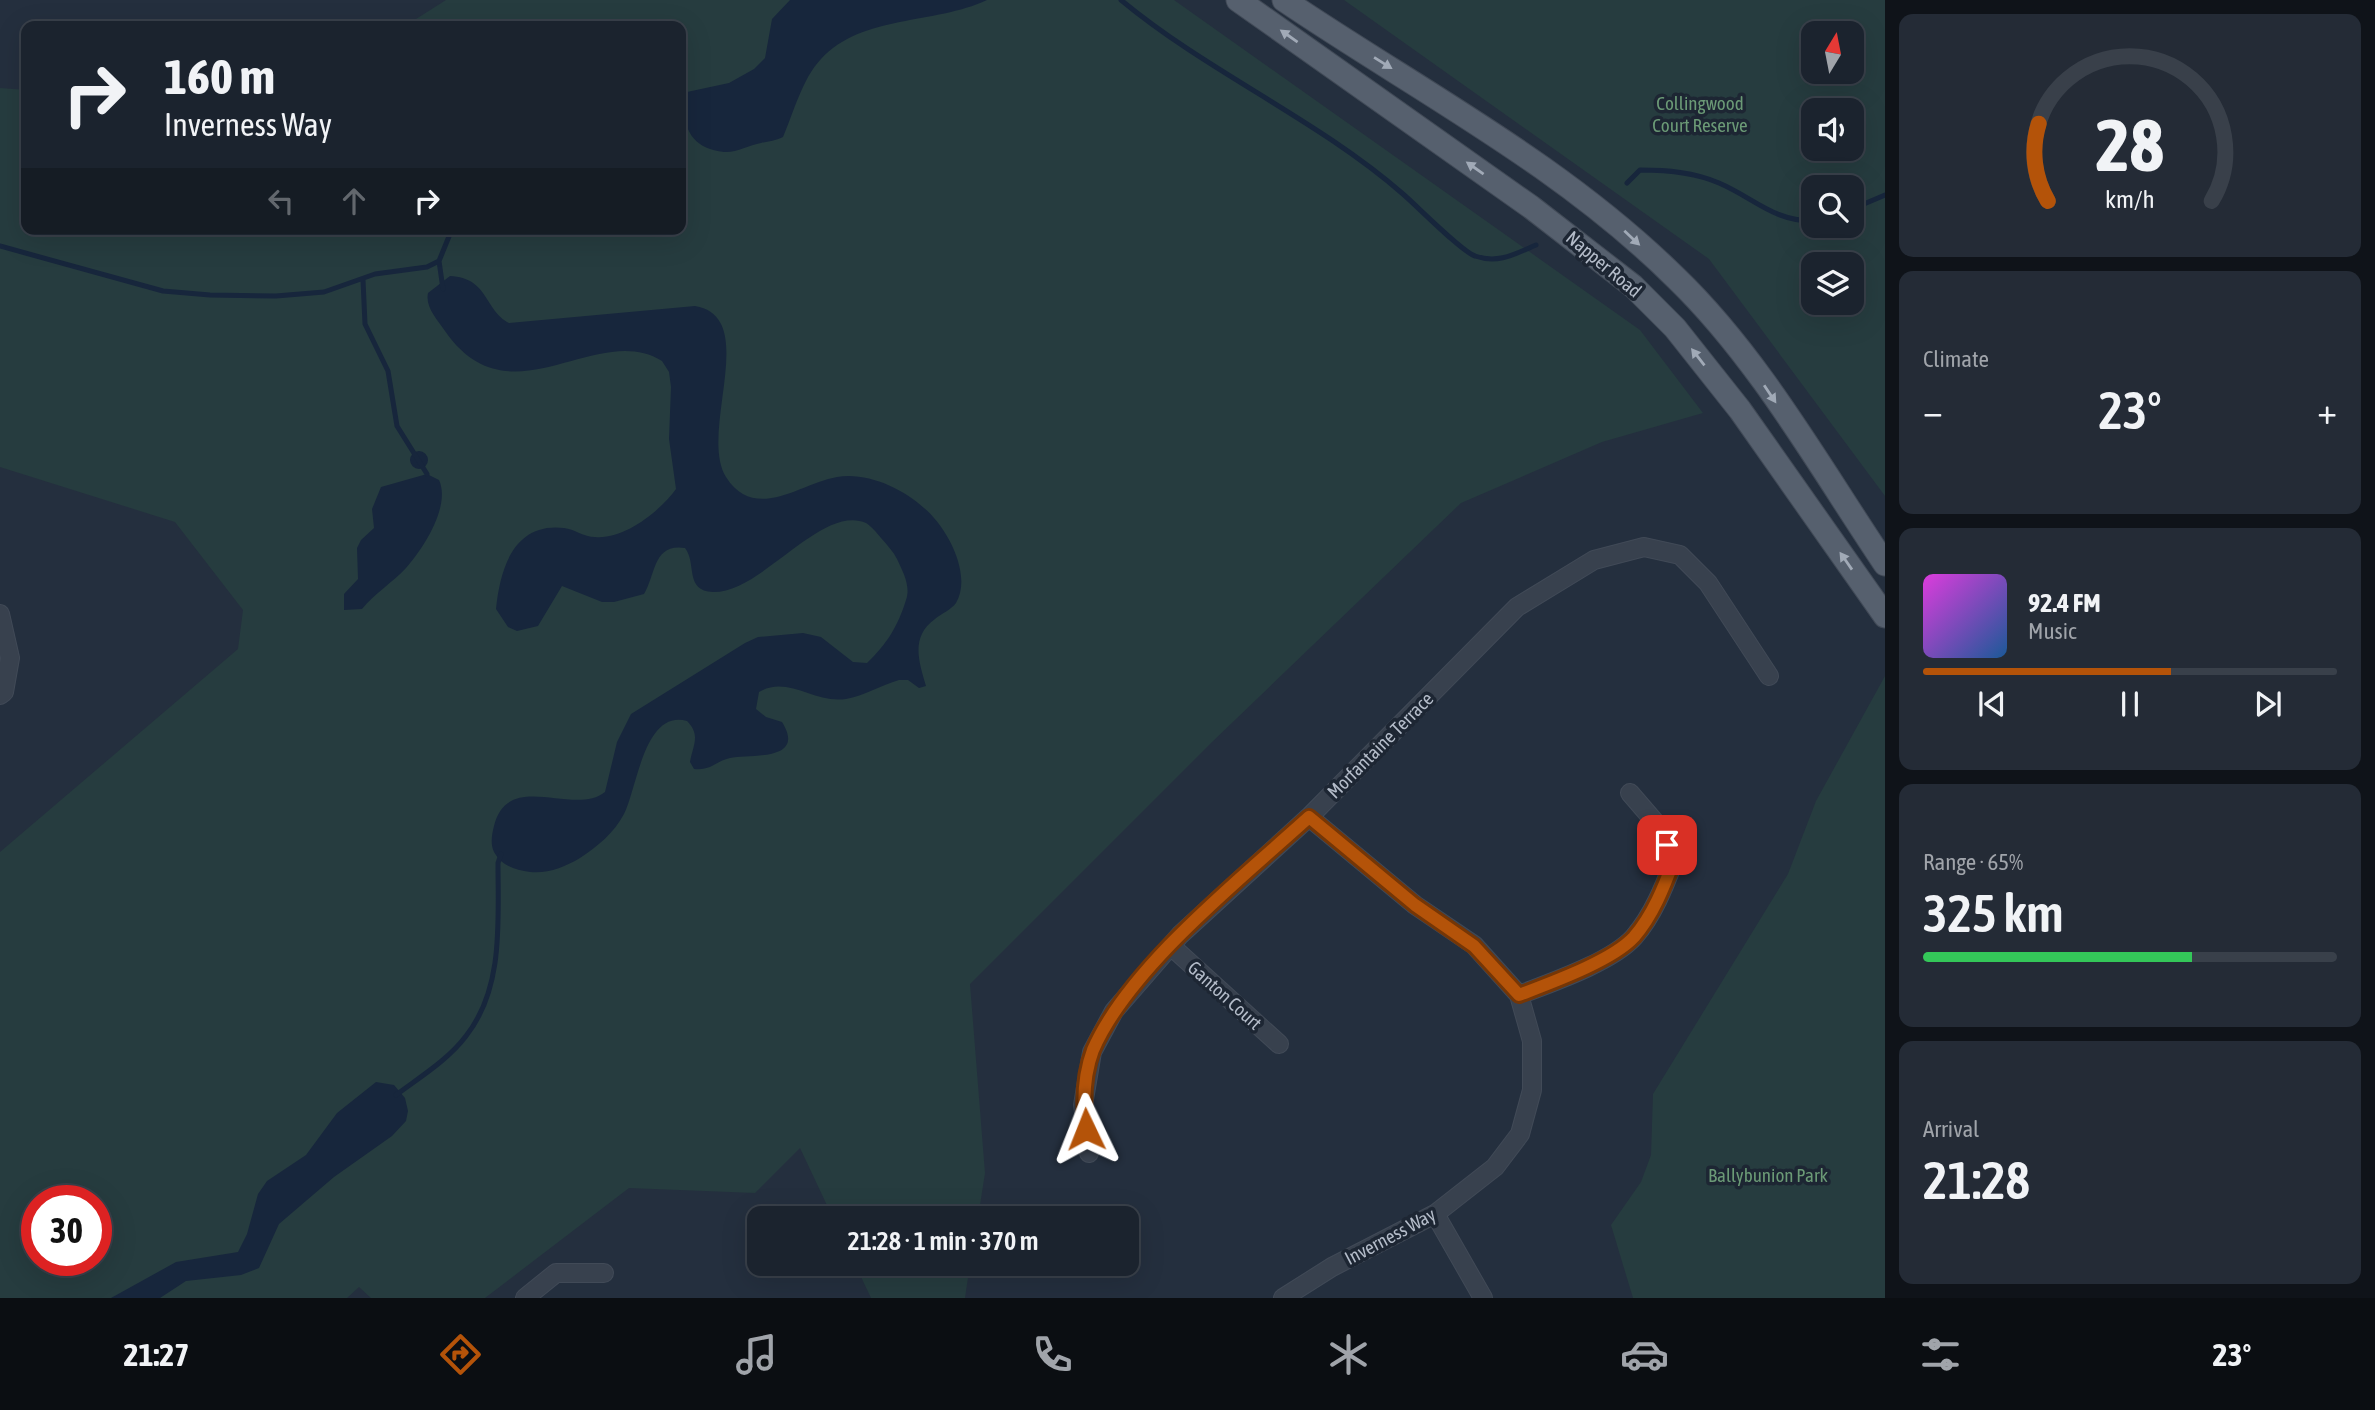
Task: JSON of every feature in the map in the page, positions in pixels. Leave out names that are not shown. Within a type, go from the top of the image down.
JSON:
[{"type":"main road","name":"Napper Road","points":[[1238,0],[1531,207],[1633,286],[1675,328],[1740,410],[1885,617]]},
{"type":"main road","name":"Napper Road","points":[[1284,0],[1574,188],[1676,277],[1731,338],[1885,564]]},
{"type":"street","name":"Morfantaine Terrace","points":[[1089,1153],[1083,1105],[1092,1052],[1114,1011],[1171,946],[1309,817],[1517,607],[1594,561],[1644,547],[1680,555],[1708,583],[1769,676]]},
{"type":"street","points":[[0,614],[10,658],[4,692],[0,695]]},
{"type":"street","points":[[1519,995],[1582,971],[1633,938],[1659,899],[1674,860],[1661,829],[1630,793]]},
{"type":"street","name":"Inverness Way","points":[[1283,1298],[1332,1267],[1435,1214],[1495,1167],[1520,1134],[1532,1090],[1532,1041],[1519,995],[1474,946],[1415,905],[1309,817]]},
{"type":"street","name":"Ganton Court","points":[[1171,946],[1279,1044]]},
{"type":"street","points":[[1435,1214],[1483,1298]]},
{"type":"street","points":[[525,1298],[556,1273],[604,1273]]},
{"type":"green space","points":[[446,0],[1174,0],[1640,330],[1703,413],[1602,442],[1461,503],[1211,743],[970,984],[985,1173],[980,1206],[827,1206],[800,1148],[755,1193],[629,1188],[485,1298],[371,1298],[359,1287],[347,1298],[0,1298],[0,852],[238,649],[243,610],[175,522],[0,467],[0,88],[21,90],[21,235],[686,235],[686,21],[413,21]]},
{"type":"green space","name":"Collingwood Court Reserve","points":[[1344,0],[1885,0],[1885,496],[1709,259]]},
{"type":"green space","name":"Ballybunion Park","points":[[1885,676],[1885,1298],[1633,1298],[1611,1225],[1641,1182],[1651,1155],[1653,1094],[1788,874],[1816,801]]},
{"type":"green space","points":[[861,1276],[968,1276],[965,1298],[871,1298]]},
{"type":"water","points":[[790,0],[987,0],[966,8],[857,34],[838,45],[814,67],[783,137],[729,152],[702,146],[689,132],[686,123],[687,92],[729,83],[754,69],[765,58],[772,19]]},
{"type":"water","points":[[450,276],[472,282],[509,323],[695,306],[714,315],[724,331],[726,353],[719,457],[726,477],[738,490],[751,497],[764,499],[837,477],[872,479],[895,488],[915,501],[941,526],[948,538],[959,565],[960,591],[956,603],[927,626],[919,642],[918,650],[926,686],[919,688],[908,680],[899,680],[846,699],[823,698],[780,687],[759,692],[756,709],[766,717],[782,722],[788,735],[787,744],[773,754],[730,758],[700,769],[694,769],[690,762],[695,740],[694,731],[687,721],[672,721],[661,727],[652,739],[638,770],[624,814],[599,844],[574,861],[549,871],[524,871],[501,861],[494,852],[492,839],[494,826],[502,809],[513,800],[527,797],[577,800],[592,798],[605,792],[617,742],[631,714],[758,637],[803,633],[821,637],[853,662],[867,663],[886,642],[895,626],[908,590],[902,569],[888,546],[866,523],[849,521],[830,526],[811,537],[771,566],[732,589],[713,592],[698,587],[685,548],[675,548],[661,555],[644,594],[614,602],[602,602],[562,586],[538,626],[517,631],[508,627],[496,609],[498,594],[506,565],[521,541],[532,533],[547,528],[564,528],[595,537],[618,534],[651,515],[676,489],[669,439],[669,372],[662,361],[636,352],[609,352],[525,371],[497,370],[470,358],[445,331],[430,308],[428,293]]},
{"type":"water","points":[[419,451],[425,454],[428,460],[425,466],[419,469],[413,466],[410,460],[413,454]]},
{"type":"water","points":[[427,474],[439,480],[442,490],[438,514],[427,539],[406,568],[362,609],[344,610],[344,594],[358,579],[357,548],[361,540],[374,528],[372,509],[381,487]]},
{"type":"water","points":[[376,1082],[394,1085],[405,1098],[408,1111],[406,1121],[392,1136],[334,1177],[279,1224],[259,1268],[241,1275],[186,1281],[160,1298],[111,1298],[176,1262],[238,1252],[247,1234],[258,1194],[267,1181],[306,1155],[337,1113]]},
{"type":"waterway","points":[[1121,0],[1190,51],[1370,167],[1469,253],[1491,259],[1514,255],[1536,245]]},
{"type":"waterway","points":[[1627,183],[1640,170],[1690,174],[1719,183],[1775,213],[1801,220]]},
{"type":"waterway","points":[[1864,204],[1885,195]]},
{"type":"waterway","points":[[0,246],[163,291],[276,296],[324,292],[375,274],[427,267],[439,261],[450,235]]},
{"type":"waterway","points":[[439,261],[443,289]]},
{"type":"waterway","points":[[363,280],[365,324],[388,371],[397,426],[427,474]]},
{"type":"waterway","points":[[396,1095],[451,1053],[466,1036],[487,997],[496,953],[498,863],[501,854]]},
{"type":"route","points":[[1086,1129],[1083,1105],[1092,1052],[1114,1011],[1180,935],[1309,817],[1415,905],[1474,946],[1519,995],[1582,971],[1633,938],[1659,899],[1674,860],[1667,845]]}]
